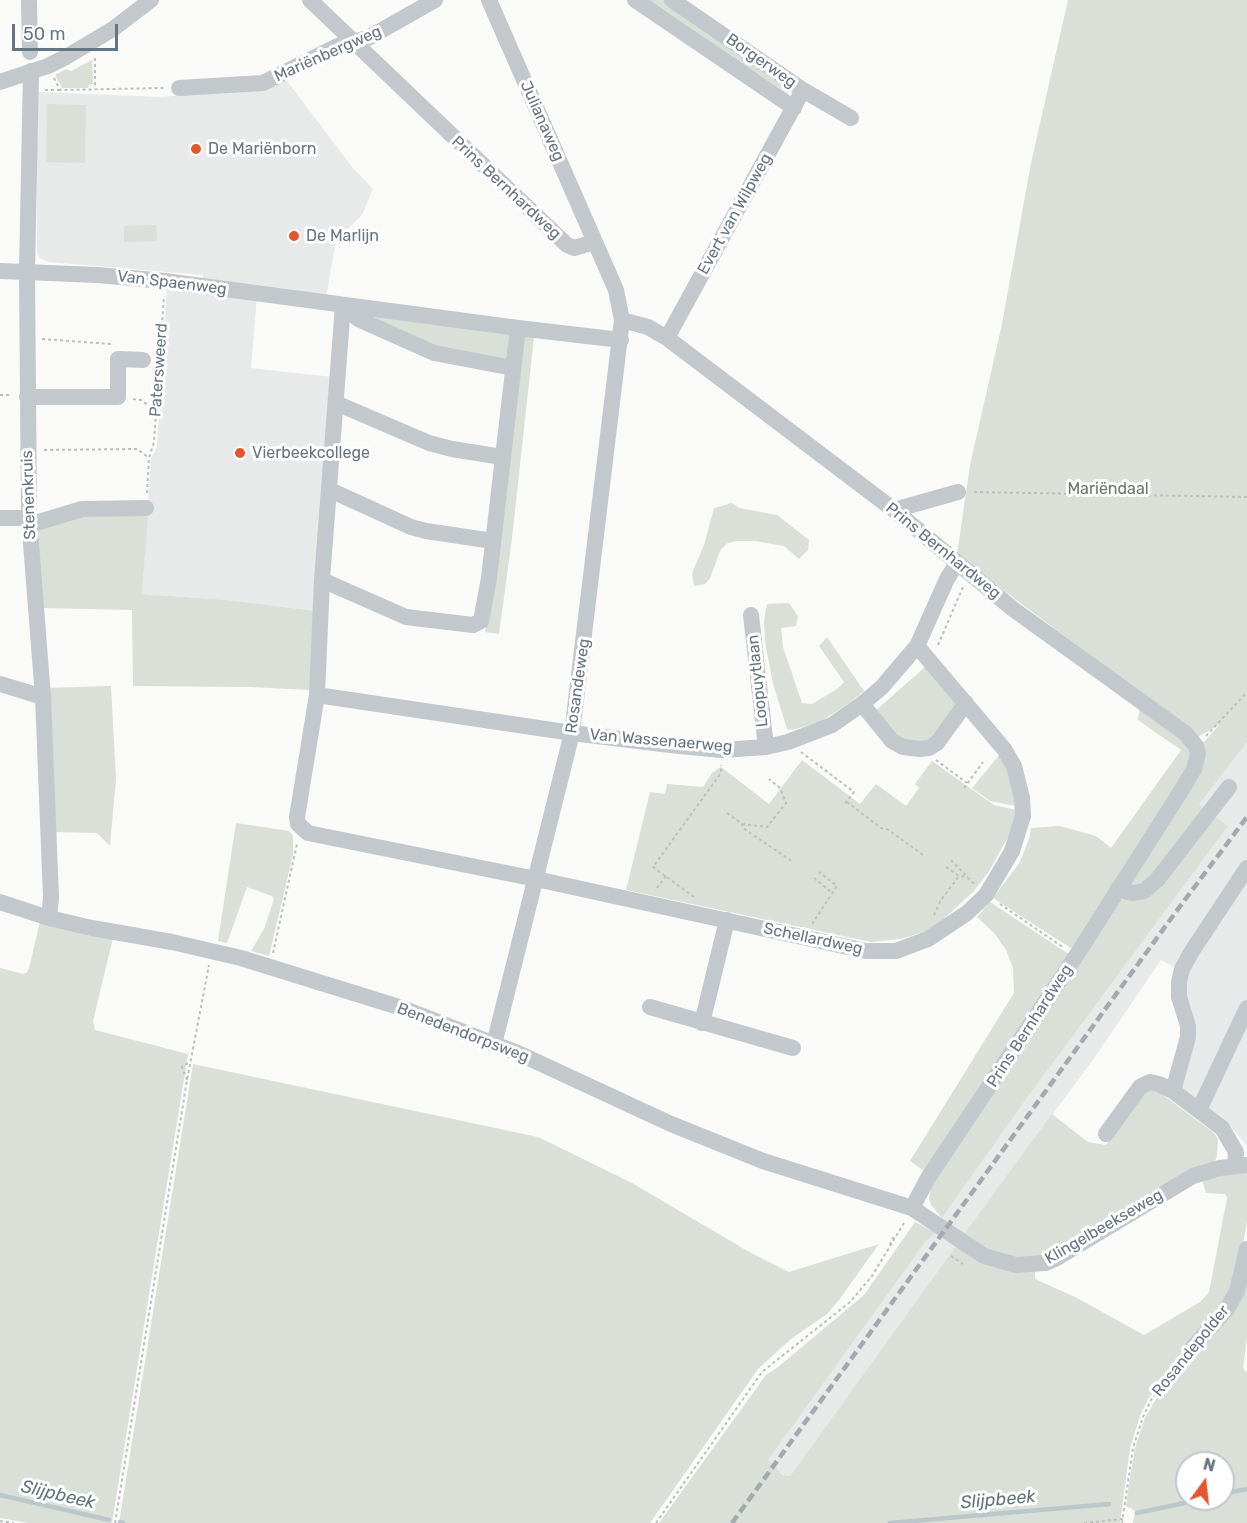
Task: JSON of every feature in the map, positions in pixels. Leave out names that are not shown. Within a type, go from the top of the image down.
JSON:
[{"type":"street","points":[[29,0],[30,52]]},
{"type":"street","points":[[0,82],[48,66],[95,40],[151,0]]},
{"type":"street","name":"Prins Bernhardweg","points":[[310,0],[567,245],[574,248],[595,242]]},
{"type":"street","name":"Mariënbergweg","points":[[179,88],[263,83],[340,45],[368,38],[435,0]]},
{"type":"street","name":"Julianaweg","points":[[489,0],[595,242]]},
{"type":"street","name":"Borgerweg","points":[[635,0],[794,108]]},
{"type":"street","name":"Borgerweg","points":[[672,0],[803,90],[851,118]]},
{"type":"street","name":"Stenenkruis","points":[[31,72],[27,271],[29,522],[43,697],[51,898],[49,918]]},
{"type":"street","name":"Evert van Wilpweg","points":[[667,338],[803,90]]},
{"type":"street","points":[[595,242],[616,290],[622,320]]},
{"type":"street","name":"Van Spaenweg","points":[[0,271],[165,281],[621,340]]},
{"type":"street","points":[[299,825],[297,817],[316,695],[322,580],[343,305]]},
{"type":"street","name":"Van Spaenweg","points":[[343,305],[358,319],[434,353],[513,368]]},
{"type":"street","name":"Prins Bernhardweg","points":[[622,320],[648,327],[667,338],[894,510],[1013,609],[1185,733],[1196,747],[1198,754],[1194,769],[1076,956],[928,1178],[912,1208]]},
{"type":"street","name":"Rosandeweg","points":[[494,1044],[572,733],[622,320]]},
{"type":"street","points":[[322,580],[399,615],[473,625],[481,621],[484,614],[518,328]]},
{"type":"street","points":[[27,397],[118,397],[118,359],[142,360]]},
{"type":"street","points":[[336,403],[429,442],[452,449],[502,457]]},
{"type":"street","points":[[330,490],[411,527],[493,541]]},
{"type":"street","points":[[894,510],[958,492]]},
{"type":"street","points":[[0,518],[29,522],[81,509],[146,508]]},
{"type":"street","name":"Van Wassenaerweg","points":[[316,695],[572,733],[722,750],[775,750],[788,742],[832,725],[882,687],[918,646],[947,579],[963,568]]},
{"type":"street","name":"Loopuytlaan","points":[[751,615],[775,750]]},
{"type":"street","name":"Schellardweg","points":[[299,825],[308,833],[536,879],[804,938],[866,951],[896,951],[928,939],[967,913],[986,895],[1012,851],[1023,816],[1022,798],[1014,766],[966,703],[918,646]]},
{"type":"street","points":[[0,684],[43,697]]},
{"type":"street","points":[[862,704],[878,731],[892,741],[903,747],[929,748],[947,735],[966,703]]},
{"type":"street","points":[[1117,890],[1134,893],[1144,891],[1157,880],[1229,787]]},
{"type":"street","points":[[1173,1091],[1188,1037],[1188,1026],[1179,997],[1182,969],[1247,868]]},
{"type":"street","name":"Benedendorpsweg","points":[[0,902],[49,918],[212,950],[402,1008],[520,1054],[671,1124],[763,1161],[912,1208]]},
{"type":"street","points":[[702,1023],[727,920]]},
{"type":"street","points":[[650,1007],[793,1048]]},
{"type":"street","points":[[1199,1110],[1247,1008]]},
{"type":"street","name":"Klingelbeekseweg","points":[[912,1208],[984,1256],[1016,1265],[1034,1265],[1057,1258],[1193,1176],[1220,1168],[1241,1166],[1222,1128],[1173,1091],[1159,1084],[1150,1082],[1140,1087],[1106,1134]]},
{"type":"street","name":"Rosandepolder","points":[[1193,1347],[1227,1309],[1237,1292],[1247,1249]]},
{"type":"path","points":[[95,40],[96,88]]},
{"type":"path","points":[[48,66],[60,90],[179,88]]},
{"type":"path","name":"Patersweerd","points":[[146,508],[149,458],[154,442],[165,281]]},
{"type":"path","points":[[27,338],[114,344],[113,351],[118,359]]},
{"type":"path","points":[[118,397],[141,400],[156,411]]},
{"type":"path","points":[[28,451],[137,449],[149,458]]},
{"type":"path","points":[[958,492],[1247,497]]},
{"type":"path","points":[[930,660],[963,568]]},
{"type":"path","points":[[1196,747],[1247,692]]},
{"type":"path","points":[[920,748],[967,783]]},
{"type":"path","points":[[701,901],[653,867],[721,773],[722,750]]},
{"type":"path","points":[[800,752],[854,792],[846,802],[923,855]]},
{"type":"path","points":[[964,788],[983,762]]},
{"type":"path","points":[[839,781],[842,777]]},
{"type":"path","points":[[742,824],[767,827],[786,803],[780,788],[769,779]]},
{"type":"path","points":[[727,813],[742,824],[743,828],[794,862]]},
{"type":"path","points":[[269,966],[299,825]]},
{"type":"path","points":[[951,860],[986,895],[1076,956]]},
{"type":"path","points":[[946,867],[959,876],[968,877]]},
{"type":"path","points":[[804,938],[831,892],[837,886],[819,872]]},
{"type":"path","points":[[939,932],[933,917],[941,900],[959,876]]},
{"type":"path","points":[[814,878],[831,892]]},
{"type":"path","points":[[115,1523],[187,1080],[212,950]]},
{"type":"path","points":[[187,1080],[182,1067],[191,1061]]},
{"type":"path","points":[[656,1523],[762,1372],[850,1302],[872,1276],[897,1234]]},
{"type":"path","points":[[951,1256],[963,1264]]},
{"type":"path","name":"Rosandepolder","points":[[1123,1521],[1132,1448],[1143,1418],[1161,1384],[1193,1347]]},
{"type":"path","points":[[0,1521],[14,1523]]},
{"type":"path","points":[[1084,1523],[1123,1521]]},
{"type":"shaded area","points":[[285,78],[352,167],[373,189],[362,215],[336,241],[326,297],[203,283],[203,275],[48,262],[40,258],[37,253],[37,94],[39,92],[163,97],[208,92]]},
{"type":"shaded area","name":"Vierbeekcollege","points":[[167,284],[257,296],[251,368],[333,377],[316,611],[227,600],[142,594],[151,459],[157,447]]},
{"type":"shaded area","points":[[1247,742],[1247,1146],[1224,1119],[1171,1080],[1184,1034],[1177,968],[1161,960],[1095,1057],[964,1234],[942,1218],[1027,1098],[1228,826],[1198,804]]},
{"type":"shaded area","points":[[936,1233],[956,1246],[790,1476],[784,1475],[767,1461],[926,1241]]},
{"type":"green space","points":[[644,0],[665,0],[788,86],[789,91],[787,93]]},
{"type":"green space","name":"Mariëndaal","points":[[1068,0],[1247,0],[1247,742],[1199,804],[1206,810],[1142,887],[1125,887],[1202,744],[1220,724],[1198,737],[957,555],[970,465],[1002,324],[1031,163]]},
{"type":"green space","points":[[92,60],[93,84],[88,88],[62,88],[55,75],[66,69],[71,71]]},
{"type":"green space","points":[[47,104],[86,105],[85,163],[46,162]]},
{"type":"green space","points":[[156,225],[157,241],[124,242],[124,226]]},
{"type":"green space","points":[[372,315],[511,333],[507,359],[458,356],[371,321]]},
{"type":"green space","points":[[525,335],[534,337],[499,634],[485,632]]},
{"type":"green space","points":[[732,503],[739,508],[777,515],[809,540],[808,550],[799,559],[784,546],[755,541],[728,543],[721,549],[710,578],[705,584],[694,586],[692,573],[704,545],[714,508]]},
{"type":"green space","points":[[82,514],[148,514],[142,594],[227,600],[316,611],[311,690],[133,686],[132,610],[41,608],[36,529]]},
{"type":"green space","points":[[789,603],[798,616],[796,626],[781,628],[783,647],[802,703],[812,704],[837,689],[844,682],[819,646],[827,637],[864,691],[820,722],[792,730],[787,729],[773,684],[765,642],[764,621],[767,604]]},
{"type":"green space","points":[[925,667],[957,704],[927,743],[905,744],[874,712]]},
{"type":"green space","points":[[111,686],[116,779],[110,846],[97,833],[55,832],[46,688]]},
{"type":"green space","points":[[1140,705],[1181,735],[1191,754],[1189,768],[1074,950],[993,898],[1020,862],[1031,828],[1060,826],[1096,836],[1111,848],[1181,750],[1138,720]]},
{"type":"green space","points":[[1001,753],[1011,777],[1016,806],[990,801],[972,788]]},
{"type":"green space","points":[[802,760],[860,804],[876,784],[906,806],[919,788],[915,784],[932,761],[994,805],[1016,810],[1014,826],[988,873],[973,892],[938,924],[927,931],[901,939],[871,942],[626,890],[650,792],[665,794],[667,784],[703,787],[712,773],[721,767],[769,804]]},
{"type":"green space","points":[[1212,814],[1228,826],[1027,1098],[942,1218],[931,1205],[929,1198],[932,1183],[1118,900],[1135,898]]},
{"type":"green space","points":[[236,823],[289,831],[293,836],[293,855],[269,956],[251,951],[264,929],[274,899],[272,896],[247,887],[227,943],[218,941]]},
{"type":"green space","points":[[990,902],[1070,955],[924,1171],[910,1161],[1014,993],[1013,968],[1006,950],[995,934],[977,917]]},
{"type":"green space","points":[[40,921],[113,938],[93,1021],[95,1030],[188,1054],[112,1523],[29,1523],[0,1518],[0,968],[26,973],[29,969]]},
{"type":"green space","points":[[193,1064],[538,1137],[632,1183],[751,1253],[789,1272],[879,1244],[827,1314],[791,1339],[758,1369],[650,1523],[119,1523]]},
{"type":"green space","points":[[1154,1090],[1214,1133],[1218,1139],[1215,1161],[1054,1253],[1041,1258],[1016,1259],[983,1250],[964,1234],[1052,1114],[1088,1142],[1106,1145],[1141,1096]]},
{"type":"green space","points":[[1247,1173],[1247,1222],[1234,1291],[1170,1368],[1148,1399],[1130,1448],[1120,1523],[659,1523],[766,1375],[864,1295],[915,1222],[936,1233],[926,1241],[768,1460],[783,1475],[790,1476],[956,1246],[1035,1272],[1035,1279],[1077,1298],[1144,1335],[1200,1302],[1209,1292],[1227,1198],[1225,1194],[1206,1193],[1202,1180],[1225,1174]]},
{"type":"green space","points":[[1247,1264],[1247,1337],[1243,1368],[1247,1373],[1247,1523],[1133,1523],[1135,1511],[1126,1506],[1135,1448],[1145,1418],[1164,1385],[1190,1352]]},
{"type":"waterway","name":"Slijpbeek","points":[[1235,1492],[1247,1489]]},
{"type":"waterway","name":"Slijpbeek","points":[[0,1495],[109,1520]]},
{"type":"waterway","name":"Slijpbeek","points":[[890,1523],[1109,1504]]},
{"type":"waterway","name":"Slijpbeek","points":[[1137,1513],[1175,1505]]},
{"type":"railway","points":[[732,1523],[1247,817]]},
{"type":"place","name":"De Mariënborn","points":[[196,149]]},
{"type":"place","name":"De Marlijn","points":[[294,236]]},
{"type":"place","name":"Vierbeekcollege","points":[[240,453]]}]
